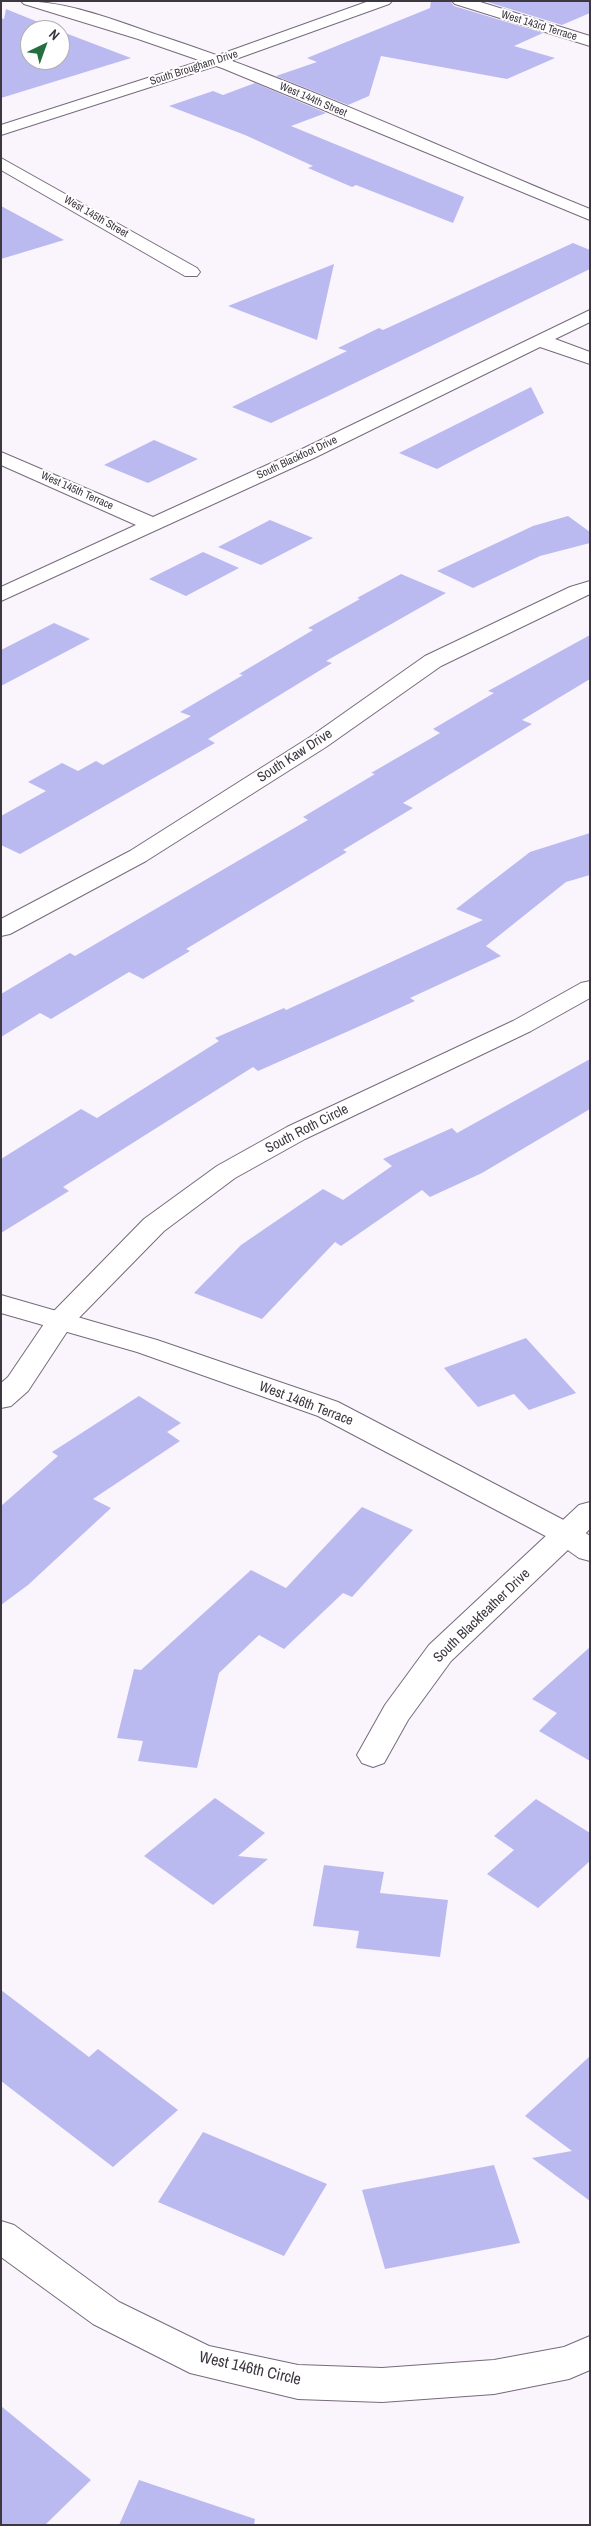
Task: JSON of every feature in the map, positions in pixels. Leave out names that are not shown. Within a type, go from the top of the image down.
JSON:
[{"type":"street","name":"West 144th Street","points":[[29,1],[153,38],[216,61],[590,215]]},
{"type":"street","name":"South Brougham Drive","points":[[1,130],[216,61],[384,1]]},
{"type":"street","name":"West 143rd Terrace","points":[[460,1],[590,41]]},
{"type":"street","name":"West 145th Street","points":[[1,163],[191,272]]},
{"type":"street","name":"South Blackfoot Drive","points":[[1,595],[307,454],[590,315]]},
{"type":"street","points":[[540,340],[590,358]]},
{"type":"street","name":"West 145th Terrace","points":[[1,458],[153,525]]},
{"type":"street","name":"South Kaw Drive","points":[[1,929],[138,856],[318,742],[433,661],[577,591],[590,588]]},
{"type":"street","name":"South Roth Circle","points":[[60,1321],[154,1226],[226,1172],[296,1132],[522,1026],[590,988]]},
{"type":"street","name":"West 146th Terrace","points":[[1,1304],[147,1346],[328,1409],[396,1443],[578,1543]]},
{"type":"street","points":[[1,1399],[18,1384],[60,1321]]},
{"type":"street","name":"South Blackfeather Drive","points":[[373,1755],[396,1713],[440,1653],[578,1543],[590,1512]]},
{"type":"street","name":"West 146th Circle","points":[[1,2236],[106,2313],[203,2361],[298,2382],[382,2385],[494,2377],[569,2362],[590,2352]]},
{"type":"building","points":[[431,1],[450,1],[454,6],[543,33],[514,46],[555,58],[507,79],[381,56],[369,96],[348,105],[276,76],[317,62],[307,58],[430,8]]},
{"type":"building","points":[[484,1],[590,1],[590,13],[562,25]]},
{"type":"building","points":[[6,9],[33,20],[20,20],[20,70],[70,70],[70,35],[131,58],[1,98],[1,18],[4,19]]},
{"type":"building","points":[[255,83],[326,113],[291,126],[464,197],[453,223],[356,185],[352,187],[308,168],[313,166],[245,135],[169,106],[213,91],[223,95]]},
{"type":"building","points":[[1,206],[64,240],[1,259]]},
{"type":"building","points":[[573,243],[590,250],[590,269],[328,396],[271,423],[232,407],[347,351],[338,348],[379,328],[383,330]]},
{"type":"building","points":[[334,264],[317,340],[228,306]]},
{"type":"building","points":[[531,387],[544,413],[437,469],[399,453]]},
{"type":"building","points":[[154,440],[198,459],[148,483],[104,465]]},
{"type":"building","points":[[568,516],[590,532],[590,543],[540,556],[473,588],[437,571],[533,526]]},
{"type":"building","points":[[270,520],[313,538],[261,565],[218,547]]},
{"type":"building","points":[[203,552],[239,568],[186,596],[149,579]]},
{"type":"building","points":[[401,574],[446,593],[326,661],[332,663],[208,739],[215,743],[68,827],[20,854],[1,845],[1,816],[46,791],[28,782],[62,763],[78,771],[96,761],[103,765],[191,716],[180,712],[243,675],[239,674],[313,630],[308,628]]},
{"type":"building","points":[[54,623],[90,639],[1,686],[1,650]]},
{"type":"building","points":[[590,635],[590,679],[522,720],[532,724],[403,803],[413,808],[343,850],[347,852],[186,949],[190,951],[143,979],[129,972],[51,1019],[40,1013],[1,1037],[1,994],[70,953],[75,956],[308,820],[303,817],[375,774],[371,773],[440,733],[433,729],[494,693],[488,691]]},
{"type":"building","points":[[590,833],[590,875],[566,882],[486,946],[501,956],[410,998],[415,1001],[351,1030],[258,1071],[253,1067],[63,1187],[69,1191],[1,1233],[1,1159],[81,1109],[97,1118],[219,1041],[215,1038],[284,1008],[286,1010],[483,920],[456,909],[530,852]]},
{"type":"building","points":[[590,1059],[590,1109],[482,1173],[430,1197],[422,1190],[341,1246],[335,1242],[262,1319],[194,1293],[241,1245],[323,1189],[343,1200],[392,1166],[383,1159],[452,1128],[457,1133]]},
{"type":"building","points":[[526,1338],[576,1393],[529,1410],[514,1394],[478,1407],[444,1368]]},
{"type":"building","points":[[139,1396],[181,1423],[167,1432],[180,1441],[93,1499],[111,1508],[28,1585],[1,1605],[1,1506],[58,1456],[52,1452]]},
{"type":"building","points":[[362,1507],[413,1530],[352,1597],[343,1593],[284,1649],[259,1635],[219,1673],[197,1768],[138,1761],[143,1741],[117,1738],[134,1669],[141,1670],[251,1570],[286,1588]]},
{"type":"building","points":[[590,1647],[590,1761],[539,1731],[557,1713],[532,1699]]},
{"type":"building","points":[[215,1798],[265,1833],[238,1856],[268,1859],[213,1905],[144,1856]]},
{"type":"building","points":[[536,1799],[590,1833],[590,1861],[538,1908],[487,1874],[514,1850],[494,1836]]},
{"type":"building","points":[[324,1865],[384,1872],[380,1893],[448,1900],[440,1957],[356,1948],[359,1931],[313,1926]]},
{"type":"building","points":[[1,1990],[89,2057],[98,2049],[178,2110],[113,2167],[1,2081]]},
{"type":"building","points":[[590,2056],[590,2201],[532,2158],[572,2151],[525,2116]]},
{"type":"building","points":[[203,2132],[327,2184],[284,2256],[158,2202]]},
{"type":"building","points":[[494,2165],[520,2243],[385,2269],[362,2190]]},
{"type":"building","points":[[1,2406],[91,2480],[45,2525],[1,2525]]},
{"type":"building","points":[[139,2480],[255,2519],[254,2525],[119,2525]]}]
